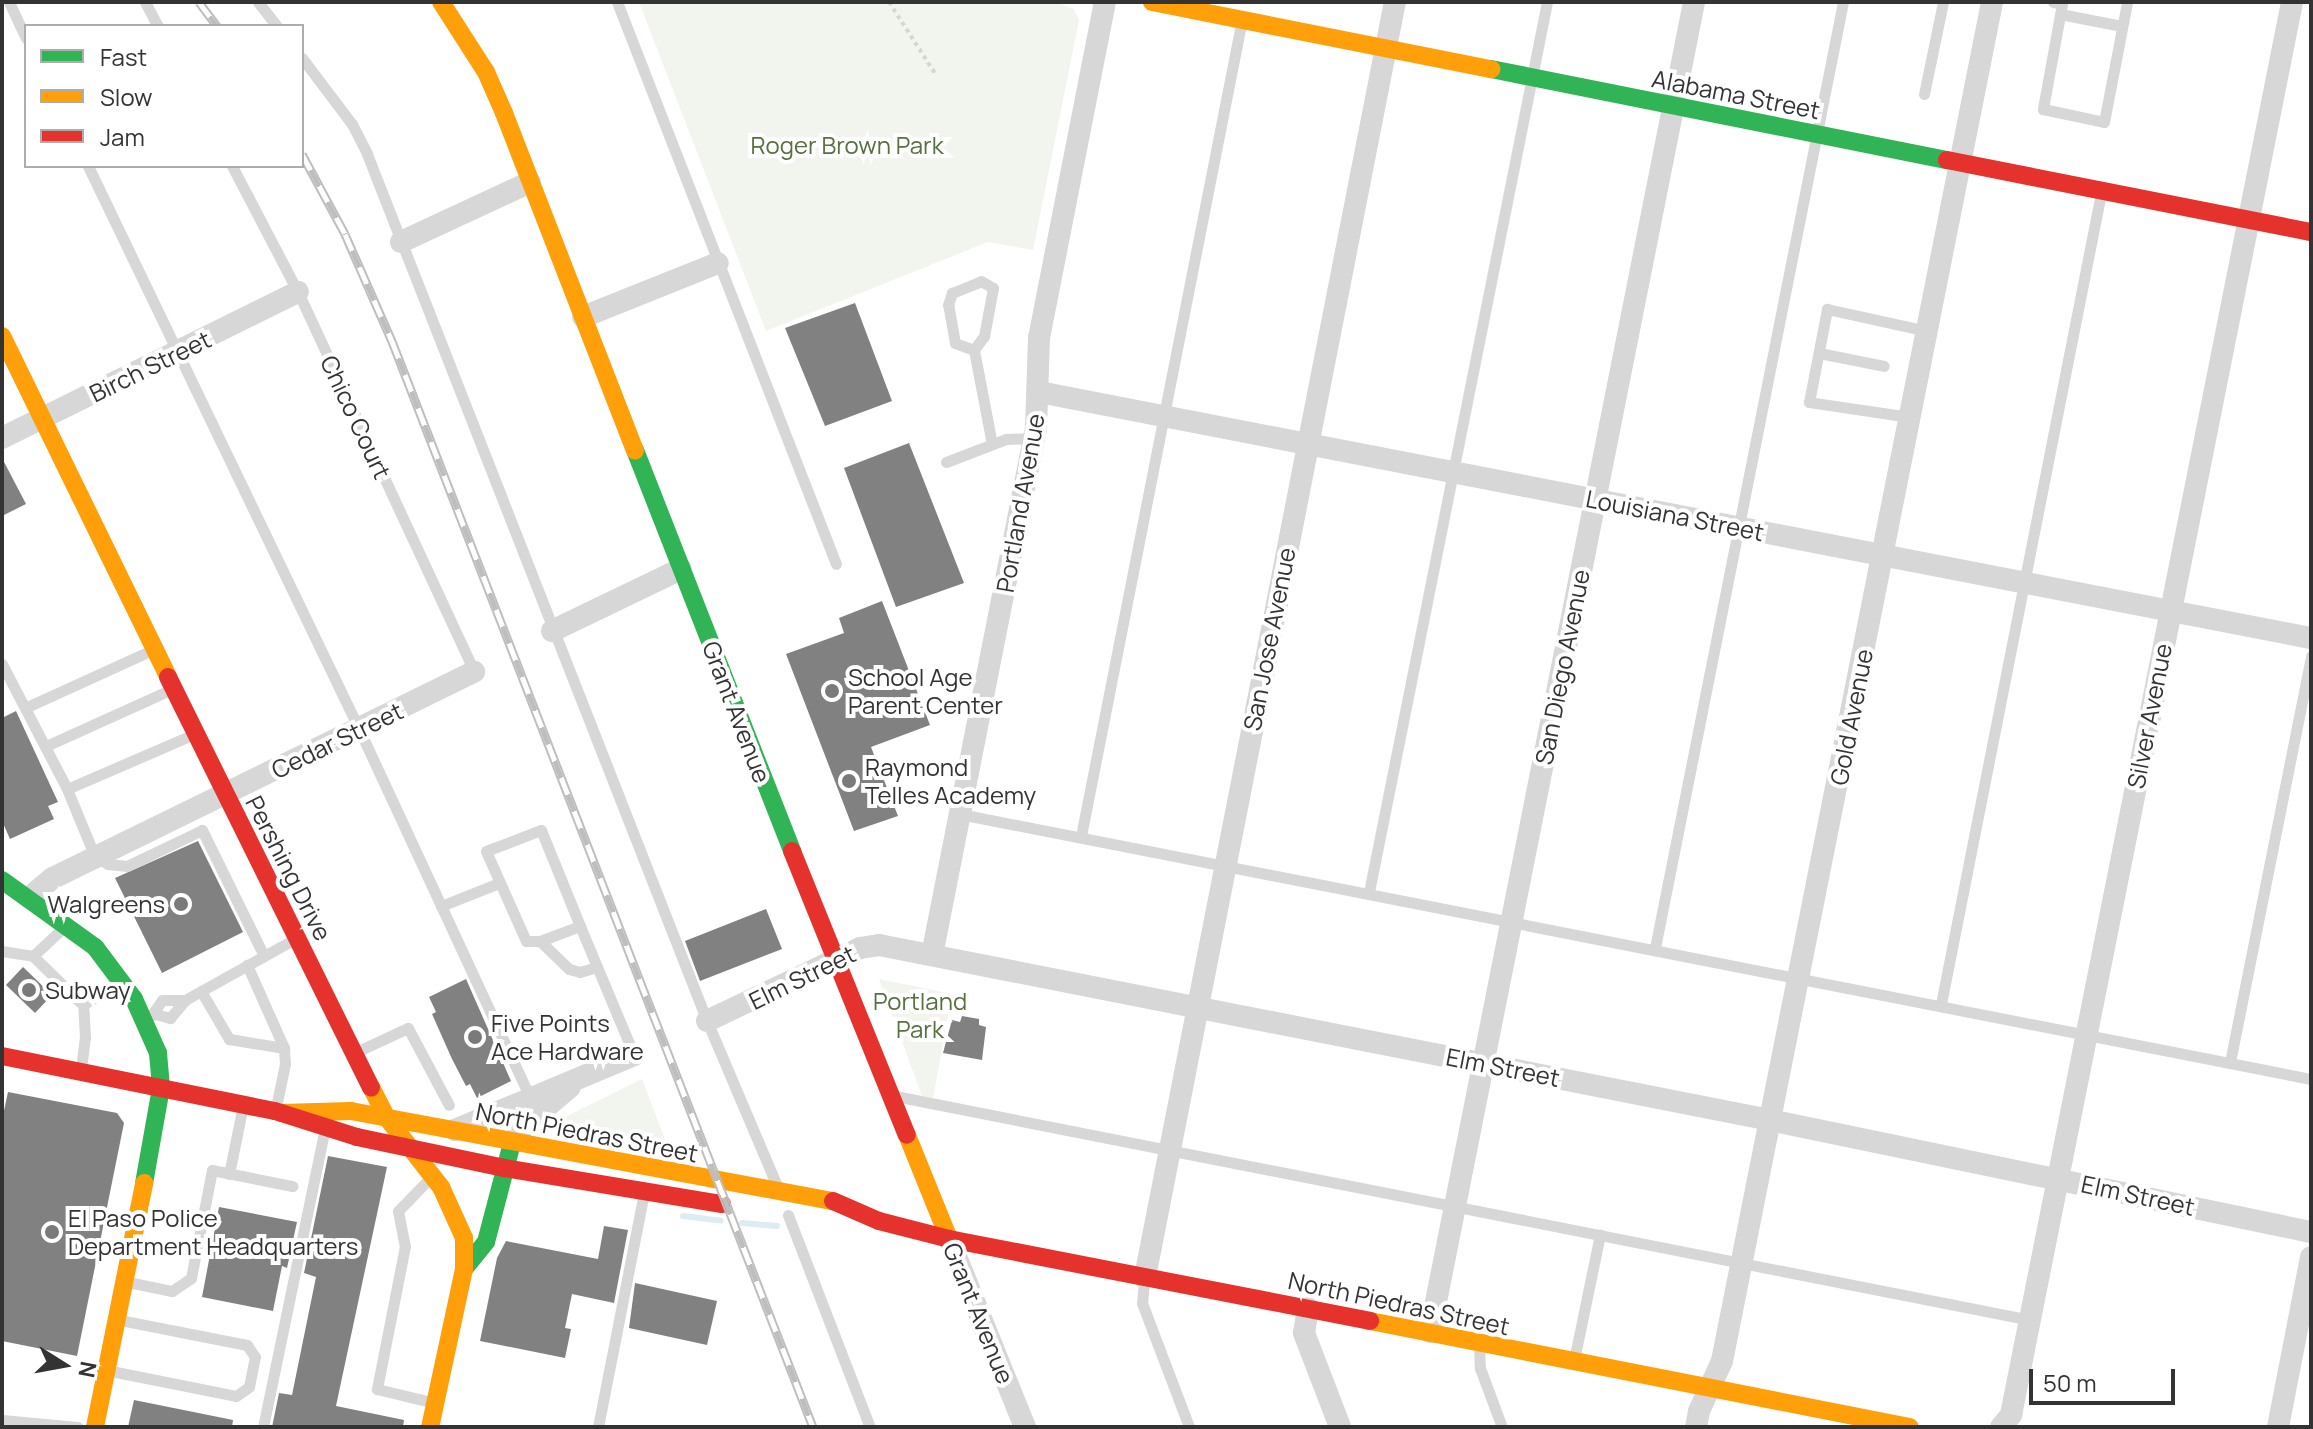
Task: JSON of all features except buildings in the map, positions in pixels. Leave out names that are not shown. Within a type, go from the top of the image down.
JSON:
[{"type":"main road","name":"Grant Avenue","points":[[441,2],[486,72],[835,962],[949,1239]]},
{"type":"main road","name":"Alabama Street","points":[[1152,2],[2311,232]]},
{"type":"main road","name":"Pershing Drive","points":[[2,336],[225,795],[387,1118],[432,1175],[458,1219],[464,1238],[464,1269],[430,1427]]},
{"type":"main road","points":[[3,885],[30,897],[95,947],[150,1017],[158,1053],[161,1088],[95,1427]]},
{"type":"main road","name":"North Piedras Street","points":[[2,1056],[278,1112],[412,1149],[504,1168],[743,1207]]},
{"type":"main road","name":"North Piedras Street","points":[[278,1112],[351,1111],[779,1191],[846,1204],[879,1221],[949,1239],[1910,1427]]},
{"type":"main road","points":[[464,1269],[486,1242],[513,1143]]},
{"type":"main road","points":[[780,1214],[814,1220]]},
{"type":"main road","name":"North Piedras Street","points":[[840,1226],[879,1221]]},
{"type":"street","name":"Portland Avenue","points":[[932,955],[1034,438],[1039,392],[1039,338],[1105,2]]},
{"type":"street","name":"San Jose Avenue","points":[[1145,1277],[1395,2]]},
{"type":"street","name":"San Diego Avenue","points":[[1430,1332],[1694,2]]},
{"type":"street","name":"Gold Avenue","points":[[1696,1427],[1699,1411],[1722,1361],[1992,2]]},
{"type":"street","name":"Silver Avenue","points":[[2001,1427],[2011,1415],[2292,2]]},
{"type":"street","points":[[401,242],[530,182]]},
{"type":"street","points":[[583,317],[718,263]]},
{"type":"street","name":"Birch Street","points":[[2,438],[298,292]]},
{"type":"street","name":"Louisiana Street","points":[[1039,392],[2311,638]]},
{"type":"street","points":[[552,631],[681,569]]},
{"type":"street","name":"Cedar Street","points":[[30,897],[53,878],[95,857],[197,821],[225,795],[474,672]]},
{"type":"street","name":"Elm Street","points":[[707,1021],[868,945],[1770,1120],[2311,1232]]},
{"type":"street","points":[[453,1130],[634,1055]]},
{"type":"street","points":[[513,1143],[542,1109],[580,1079]]},
{"type":"street","name":"Grant Avenue","points":[[949,1239],[1025,1427]]},
{"type":"street","points":[[2278,1427],[2311,1257]]},
{"type":"street","points":[[1308,1308],[1304,1333],[1340,1427]]},
{"type":"lane","points":[[9,2],[24,34]]},
{"type":"lane","points":[[145,2],[157,24]]},
{"type":"lane","points":[[258,2],[275,24]]},
{"type":"lane","points":[[617,2],[836,564]]},
{"type":"lane","points":[[1369,892],[1547,2]]},
{"type":"lane","points":[[1655,948],[1843,2]]},
{"type":"lane","points":[[1924,94],[1943,2]]},
{"type":"lane","points":[[2122,26],[2059,5],[2043,109],[2104,122],[2127,2]]},
{"type":"lane","points":[[1081,836],[1242,20]]},
{"type":"lane","points":[[304,61],[352,124],[707,1021],[779,1191]]},
{"type":"lane","points":[[89,168],[359,729],[529,1096]]},
{"type":"lane","name":"Chico Court","points":[[233,168],[298,292],[474,672]]},
{"type":"lane","points":[[1941,1004],[2101,190]]},
{"type":"lane","points":[[974,350],[955,343],[948,305],[952,293],[981,281],[993,288],[984,336],[974,350],[992,444]]},
{"type":"lane","points":[[1910,417],[1809,402],[1827,309],[1927,331]]},
{"type":"lane","points":[[1819,353],[1884,366]]},
{"type":"lane","points":[[946,462],[1006,439],[1034,438]]},
{"type":"lane","points":[[27,707],[155,649]]},
{"type":"lane","points":[[2230,1062],[2311,656]]},
{"type":"lane","points":[[3,670],[27,707],[67,789],[95,857]]},
{"type":"lane","points":[[46,746],[174,688]]},
{"type":"lane","points":[[67,789],[195,733]]},
{"type":"lane","points":[[960,814],[2311,1079]]},
{"type":"lane","points":[[197,821],[264,956]]},
{"type":"lane","points":[[580,926],[540,941],[526,941],[486,851],[541,830],[634,1055]]},
{"type":"lane","points":[[441,906],[499,883]]},
{"type":"lane","points":[[33,956],[67,924]]},
{"type":"lane","points":[[150,1017],[162,1000],[185,1000],[297,938]]},
{"type":"lane","points":[[540,941],[569,969],[580,972],[597,967]]},
{"type":"lane","points":[[2,951],[33,956],[83,1005],[85,1038],[81,1072]]},
{"type":"lane","points":[[247,965],[284,1048],[285,1064],[278,1112]]},
{"type":"lane","points":[[83,1005],[122,979]]},
{"type":"lane","points":[[201,991],[229,1039],[284,1048]]},
{"type":"lane","points":[[355,1053],[408,1028],[449,1105]]},
{"type":"lane","points":[[890,1095],[2030,1320]]},
{"type":"lane","points":[[229,1174],[243,1105]]},
{"type":"lane","points":[[263,1427],[325,1127]]},
{"type":"lane","points":[[124,1281],[172,1291],[191,1278],[212,1170],[292,1186]]},
{"type":"lane","points":[[432,1175],[398,1211],[405,1246],[377,1389],[436,1403]]},
{"type":"lane","points":[[598,1427],[644,1192]]},
{"type":"lane","points":[[780,1214],[870,1427]]},
{"type":"lane","points":[[1573,1363],[1600,1235]]},
{"type":"lane","points":[[1145,1277],[1142,1303],[1189,1427]]},
{"type":"lane","points":[[106,1370],[236,1396],[249,1387],[255,1357],[247,1345],[116,1319]]},
{"type":"lane","points":[[1479,1344],[1480,1368],[1502,1427]]},
{"type":"lane","points":[[2,1420],[78,1427]]},
{"type":"path","points":[[889,2],[936,75]]},
{"type":"green space","name":"Roger Brown Park","points":[[639,2],[1055,2],[1074,9],[1079,20],[1033,250],[988,242],[766,331]]},
{"type":"green space","name":"Portland Park","points":[[879,979],[952,994],[933,1098],[922,1096]]},
{"type":"green space","points":[[642,1079],[669,1150],[547,1126]]},
{"type":"waterway","points":[[683,1216],[721,1221]]},
{"type":"waterway","points":[[742,1223],[777,1226]]},
{"type":"railway","points":[[199,2],[216,24]]},
{"type":"railway","points":[[304,158],[345,234],[392,341],[813,1427]]},
{"type":"traffic: fast","points":[[1491,69],[1947,160]]},
{"type":"traffic: fast","points":[[635,450],[792,851]]},
{"type":"traffic: fast","points":[[2,880],[95,947],[134,999],[158,1053],[161,1088],[144,1183]]},
{"type":"traffic: fast","points":[[464,1269],[486,1242],[511,1147]]},
{"type":"traffic: slow","points":[[441,2],[486,72],[504,113],[635,450]]},
{"type":"traffic: slow","points":[[1152,2],[1491,69]]},
{"type":"traffic: slow","points":[[2,336],[168,677]]},
{"type":"traffic: slow","points":[[371,1087],[387,1118],[441,1187],[464,1238],[464,1269],[430,1427]]},
{"type":"traffic: slow","points":[[281,1113],[351,1111],[833,1201]]},
{"type":"traffic: slow","points":[[907,1135],[949,1239]]},
{"type":"traffic: slow","points":[[95,1427],[144,1183]]},
{"type":"traffic: slow","points":[[1370,1321],[1910,1427]]},
{"type":"traffic: jam","points":[[1947,160],[2311,232]]},
{"type":"traffic: jam","points":[[168,677],[371,1087]]},
{"type":"traffic: jam","points":[[792,851],[907,1135]]},
{"type":"traffic: jam","points":[[2,1056],[275,1111],[357,1137],[504,1168],[722,1204]]},
{"type":"traffic: jam","points":[[833,1201],[879,1221],[949,1239],[1370,1321]]},
{"type":"place","name":"School Age Parent Center","points":[[832,691]]},
{"type":"place","name":"Raymond Telles Academy","points":[[849,781]]},
{"type":"place","name":"Walgreens","points":[[181,904]]},
{"type":"place","name":"Subway","points":[[29,990]]},
{"type":"place","name":"Five Points Ace Hardware","points":[[475,1037]]},
{"type":"place","name":"El Paso Police Department Headquarters","points":[[52,1232]]}]
